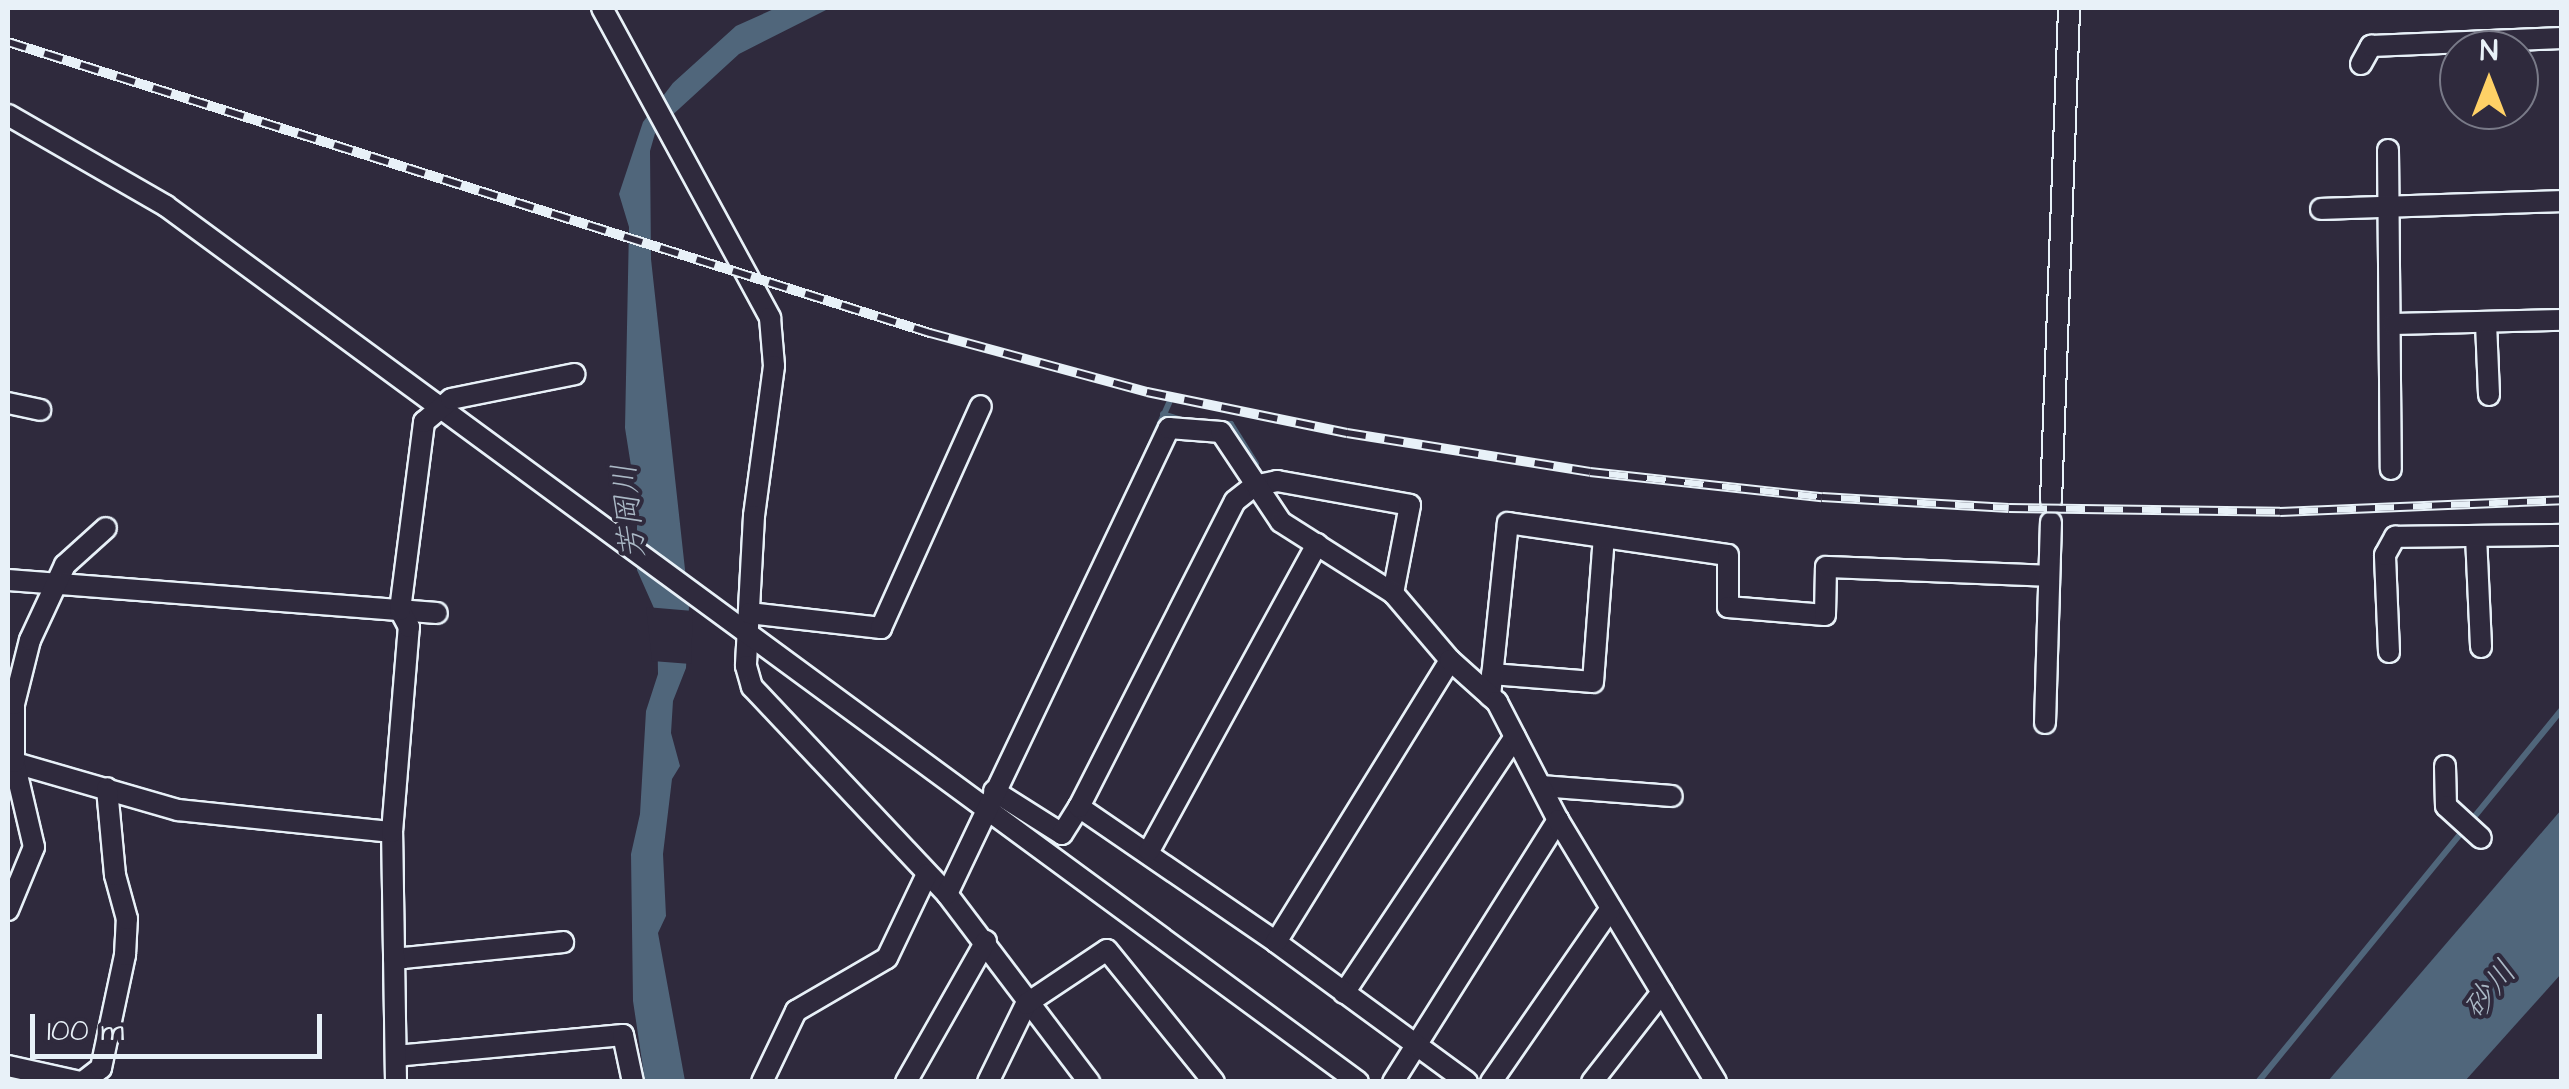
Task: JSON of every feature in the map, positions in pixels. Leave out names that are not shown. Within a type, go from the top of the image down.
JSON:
[{"type":"street","points":[[602,8],[770,318],[774,366],[761,448],[746,666],[761,702],[947,894],[1016,977],[1026,1004],[1090,1082]]},
{"type":"street","points":[[2045,723],[2069,8]]},
{"type":"street","points":[[2362,64],[2371,46],[2562,38]]},
{"type":"street","points":[[8,116],[166,206],[748,636],[991,799],[1358,1082]]},
{"type":"street","points":[[2388,150],[2394,324],[2391,469]]},
{"type":"street","points":[[2322,210],[2562,201]]},
{"type":"street","points":[[2394,324],[2562,320]]},
{"type":"street","points":[[2486,323],[2488,395]]},
{"type":"street","points":[[396,1082],[392,832],[405,618],[424,422],[435,407],[575,374]]},
{"type":"street","points":[[8,404],[40,410]]},
{"type":"street","points":[[749,613],[881,628],[981,406]]},
{"type":"street","points":[[947,894],[1169,428],[1220,432],[1281,522],[1393,593],[1450,660],[1490,696],[1558,820],[1711,1079]]},
{"type":"street","points":[[991,799],[1062,834],[1235,502],[1254,486],[1277,481],[1410,505],[1393,593]]},
{"type":"street","points":[[1490,696],[1508,523],[1728,555],[1728,607],[1826,615],[1826,567],[2049,576]]},
{"type":"street","points":[[8,910],[14,872],[34,847],[11,761],[14,704],[54,584],[78,550],[106,528]]},
{"type":"street","points":[[2476,536],[2480,646]]},
{"type":"street","points":[[2389,652],[2385,555],[2394,537],[2562,536]]},
{"type":"street","points":[[1492,674],[1593,682],[1604,537]]},
{"type":"street","points":[[1148,851],[1317,544]]},
{"type":"street","points":[[8,580],[405,618],[437,613]]},
{"type":"street","points":[[1276,942],[1450,660]]},
{"type":"street","points":[[1344,992],[1515,736]]},
{"type":"street","points":[[11,761],[178,810],[392,832]]},
{"type":"street","points":[[2445,766],[2446,806],[2469,828]]},
{"type":"street","points":[[1540,786],[1672,796]]},
{"type":"street","points":[[8,1066],[81,1082],[102,1068],[125,955],[127,919],[115,875],[107,788]]},
{"type":"street","points":[[1079,806],[1276,942],[1466,1082]]},
{"type":"street","points":[[1393,1082],[1558,820]]},
{"type":"street","points":[[762,1082],[796,1012],[887,958],[928,874]]},
{"type":"street","points":[[1490,1082],[1611,908]]},
{"type":"street","points":[[394,959],[563,942]]},
{"type":"street","points":[[906,1082],[986,942]]},
{"type":"street","points":[[988,1082],[1026,1004],[1107,950],[1214,1082]]},
{"type":"street","points":[[1592,1082],[1662,992]]},
{"type":"street","points":[[396,1056],[623,1035],[632,1082]]},
{"type":"water","points":[[776,8],[830,8],[739,54],[656,130],[650,151],[651,259],[689,606],[686,668],[673,701],[671,733],[680,766],[672,779],[663,854],[666,916],[658,933],[685,1081],[645,1081],[633,1001],[631,854],[640,814],[646,711],[658,674],[657,615],[637,570],[637,504],[625,428],[629,227],[619,194],[643,122],[673,83],[736,26]]},
{"type":"water","name":"砂川","points":[[2561,810],[2561,974],[2465,1081],[2328,1081]]},
{"type":"pier","points":[[646,607],[693,611],[691,664],[652,661]]},
{"type":"waterway","points":[[1147,452],[1169,403]]},
{"type":"waterway","points":[[1163,414],[1181,420]]},
{"type":"waterway","points":[[1203,422],[1231,424],[1256,464]]},
{"type":"waterway","points":[[2258,1082],[2562,709]]},
{"type":"railway","points":[[8,42],[930,333],[1147,392],[1347,433],[1590,472],[1822,497],[2009,508],[2280,512],[2562,500]]},
{"type":"water label","name":"芳岡川","points":[[630,511]]}]
